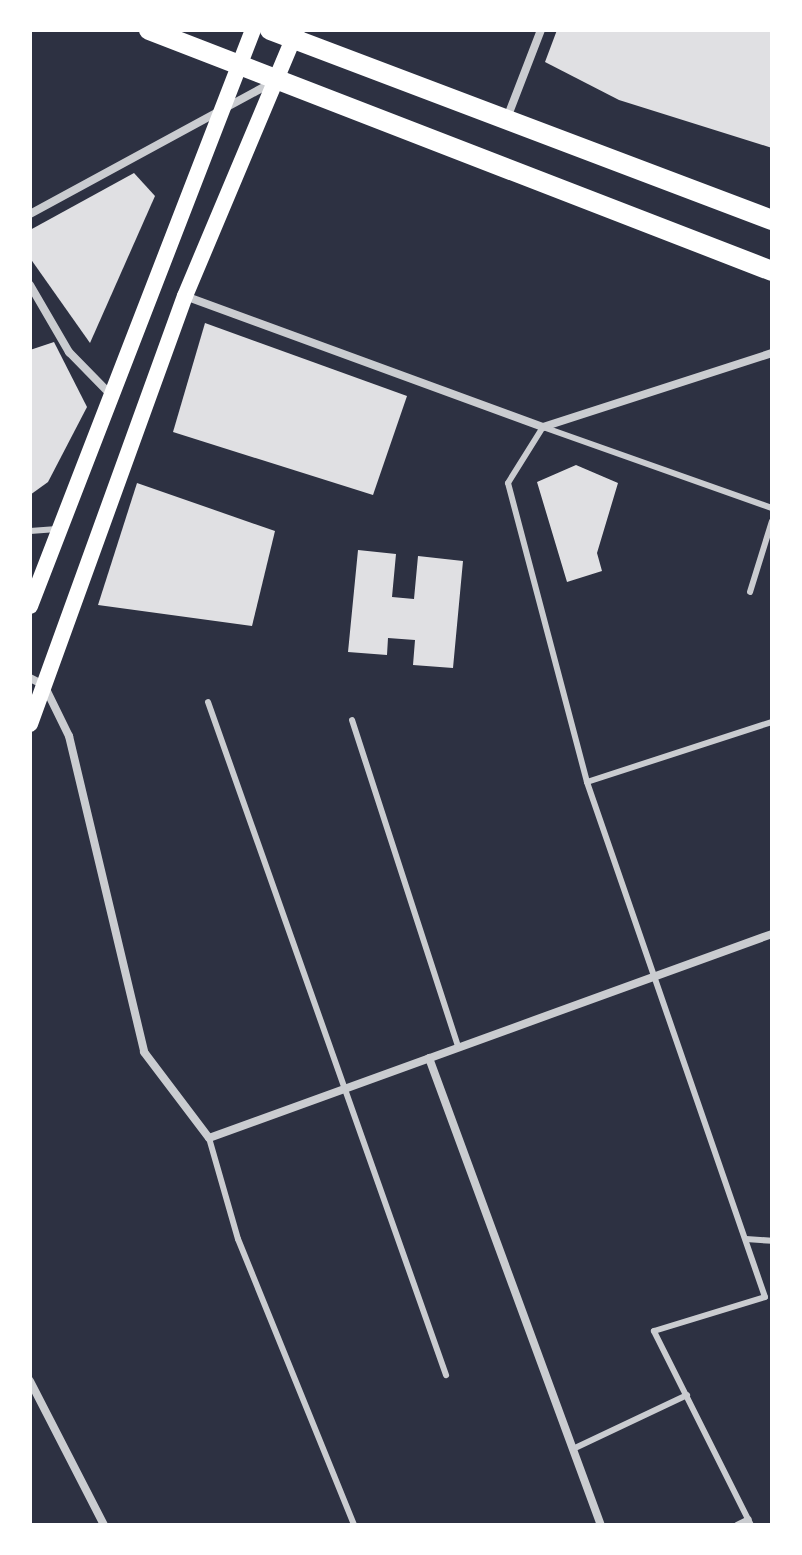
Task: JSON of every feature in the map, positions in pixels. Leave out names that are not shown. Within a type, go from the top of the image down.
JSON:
[{"type":"main road","points":[[149,30],[274,81],[772,271]]},
{"type":"main road","points":[[30,606],[108,392],[214,119],[253,30]]},
{"type":"main road","points":[[270,30],[296,35],[772,220]]},
{"type":"main road","points":[[30,724],[37,682],[185,296],[296,35]]},
{"type":"street","points":[[507,119],[541,30]]},
{"type":"street","points":[[30,214],[214,119],[274,81]]},
{"type":"street","points":[[30,285],[69,352],[108,392]]},
{"type":"street","points":[[185,296],[543,427],[772,353]]},
{"type":"street","points":[[37,682],[69,736],[144,1052],[209,1138],[772,934]]},
{"type":"street","points":[[429,1058],[601,1525]]},
{"type":"street","points":[[30,1381],[104,1525]]},
{"type":"lane","points":[[737,1525],[750,1522],[654,1331],[765,1297],[587,782],[508,483],[543,427],[772,508]]},
{"type":"lane","points":[[750,592],[772,521]]},
{"type":"lane","points":[[30,531],[57,529]]},
{"type":"lane","points":[[208,702],[446,1375]]},
{"type":"lane","points":[[352,720],[458,1047]]},
{"type":"lane","points":[[587,782],[772,722]]},
{"type":"lane","points":[[209,1138],[238,1239],[354,1525]]},
{"type":"lane","points":[[746,1239],[772,1241]]},
{"type":"lane","points":[[575,1448],[687,1395]]},
{"type":"building","points":[[557,30],[772,30],[772,148],[619,100],[545,62]]},
{"type":"building","points":[[134,173],[155,196],[90,343],[30,258],[30,230]]},
{"type":"building","points":[[205,323],[407,396],[373,495],[173,432]]},
{"type":"building","points":[[54,342],[87,407],[48,482],[30,495],[30,350]]},
{"type":"building","points":[[576,465],[618,483],[597,553],[602,571],[567,582],[537,482]]},
{"type":"building","points":[[137,483],[275,531],[252,626],[98,605]]},
{"type":"building","points":[[358,550],[396,554],[392,597],[414,599],[418,556],[463,561],[453,668],[413,665],[415,640],[388,638],[387,655],[348,652]]}]
